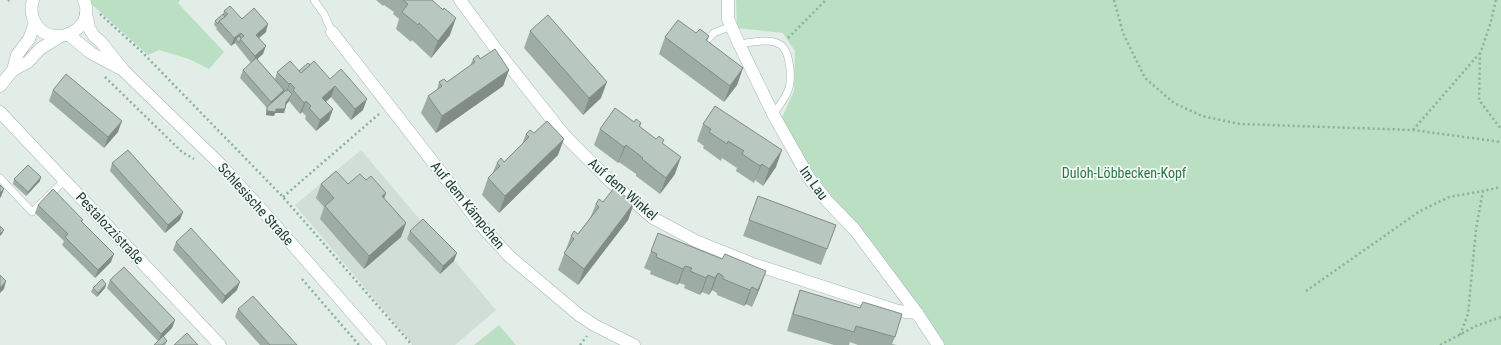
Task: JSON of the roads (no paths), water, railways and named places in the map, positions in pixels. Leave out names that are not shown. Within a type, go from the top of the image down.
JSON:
[{"type":"street","name":"Schlesische Straße","points":[[84,0],[91,11],[89,28],[94,36],[101,42],[124,70],[221,164],[380,345]]},
{"type":"street","name":"Auf dem Winkel","points":[[460,0],[496,50],[564,136],[611,182],[653,218],[696,241],[753,264],[898,311],[918,313]]},
{"type":"street","name":"Im Lau","points":[[728,0],[728,19],[738,44],[773,114],[809,178],[828,202],[855,230],[918,313],[938,345]]},
{"type":"street","points":[[0,86],[13,70],[18,55],[29,39],[35,23],[31,13],[32,1]]},
{"type":"street","points":[[13,70],[28,62],[40,49],[77,30],[91,11]]},
{"type":"street","name":"Schlesische Straße","points":[[35,23],[42,31],[50,35],[64,36],[91,53],[124,70]]},
{"type":"street","name":"Auf dem Kämpchen","points":[[332,32],[478,222],[509,256],[578,315],[594,325],[634,345]]},
{"type":"street","name":"Pestalozzistraße","points":[[0,112],[220,345]]},
{"type":"lane","points":[[314,0],[324,14],[332,32]]},
{"type":"lane","points":[[702,45],[714,33],[731,26]]},
{"type":"lane","points":[[738,44],[769,41],[781,45],[790,58],[789,87],[784,100],[773,114]]},
{"type":"lane","points":[[0,178],[32,212],[65,180]]},
{"type":"park label","name":"Duloh-Löbbecken-Kopf","points":[[1124,173]]}]
